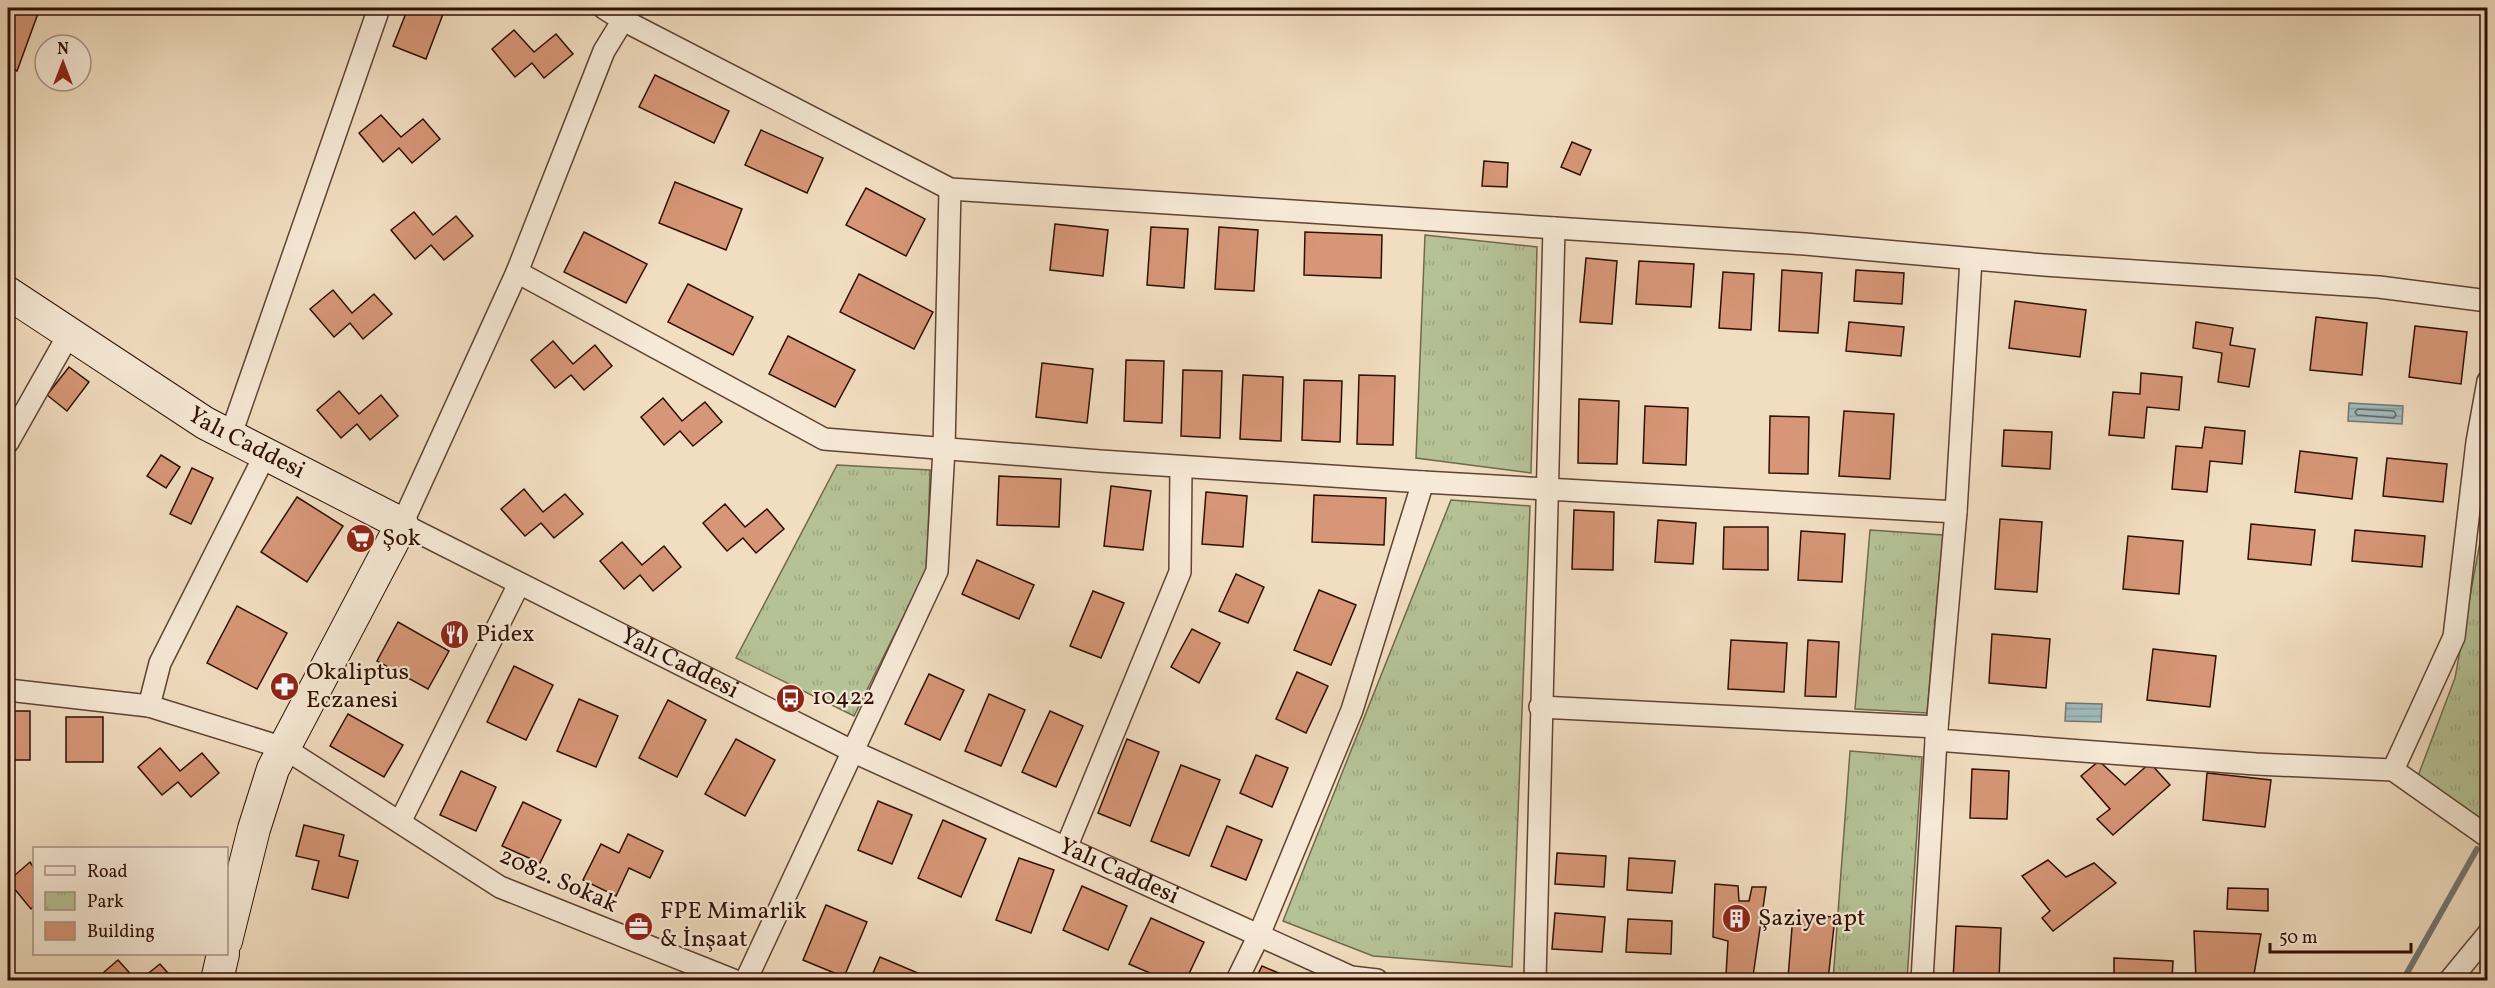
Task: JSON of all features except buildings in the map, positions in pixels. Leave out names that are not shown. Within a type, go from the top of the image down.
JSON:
[{"type":"street","points":[[230,436],[379,8]]},
{"type":"street","points":[[604,8],[623,20],[950,189],[1805,244],[1971,259],[2379,287],[2487,301]]},
{"type":"street","points":[[228,933],[254,829],[273,769],[402,524],[517,272],[604,51],[623,20]]},
{"type":"street","points":[[746,981],[937,571],[944,449],[950,189]]},
{"type":"street","points":[[1535,981],[1540,707],[1554,228]]},
{"type":"street","points":[[1922,981],[1937,734],[1956,512],[1971,259]]},
{"type":"street","points":[[517,272],[824,439],[1181,467],[1956,512]]},
{"type":"street","name":"Yalı Caddesi","points":[[8,293],[205,423],[519,584],[854,752],[1351,977],[1377,981]]},
{"type":"street","points":[[8,442],[69,333]]},
{"type":"street","points":[[2393,770],[2454,637],[2477,442],[2487,381]]},
{"type":"street","points":[[148,706],[160,663],[265,455]]},
{"type":"street","points":[[1066,848],[1180,572],[1181,467]]},
{"type":"street","points":[[1237,981],[1259,935],[1352,710],[1424,482]]},
{"type":"street","points":[[400,822],[519,584]]},
{"type":"street","name":"2082. Sokak","points":[[8,690],[148,706],[284,748],[500,887],[733,981]]},
{"type":"street","points":[[1540,707],[1937,734],[2256,764],[2393,770],[2487,837]]},
{"type":"street","points":[[2450,981],[2487,934]]},
{"type":"street","points":[[217,981],[224,955]]},
{"type":"green space","points":[[1425,235],[1537,247],[1531,473],[1416,458]]},
{"type":"green space","points":[[837,465],[930,470],[927,569],[854,716],[736,658]]},
{"type":"green space","points":[[1451,500],[1530,506],[1512,967],[1373,956],[1283,921]]},
{"type":"green space","points":[[2487,504],[2487,825],[2418,776],[2455,678]]},
{"type":"green space","points":[[1870,530],[1943,535],[1927,713],[1855,709]]},
{"type":"green space","points":[[1850,751],[1922,757],[1907,980],[1833,980]]},
{"type":"water","points":[[2349,403],[2403,406],[2402,424],[2348,421]]},
{"type":"water","points":[[2066,703],[2102,704],[2101,722],[2065,721]]},
{"type":"waterway","points":[[2407,973],[2477,849]]},
{"type":"place","name":"Şok","points":[[361,539]]},
{"type":"place","name":"Pidex","points":[[455,635]]},
{"type":"place","name":"Okaliptus Eczanesi","points":[[285,687]]},
{"type":"place","name":"10422","points":[[791,698]]},
{"type":"place","name":"Şaziye apt","points":[[1737,919]]},
{"type":"place","name":"FPE Mimarlik & İnşaat","points":[[639,926]]}]
